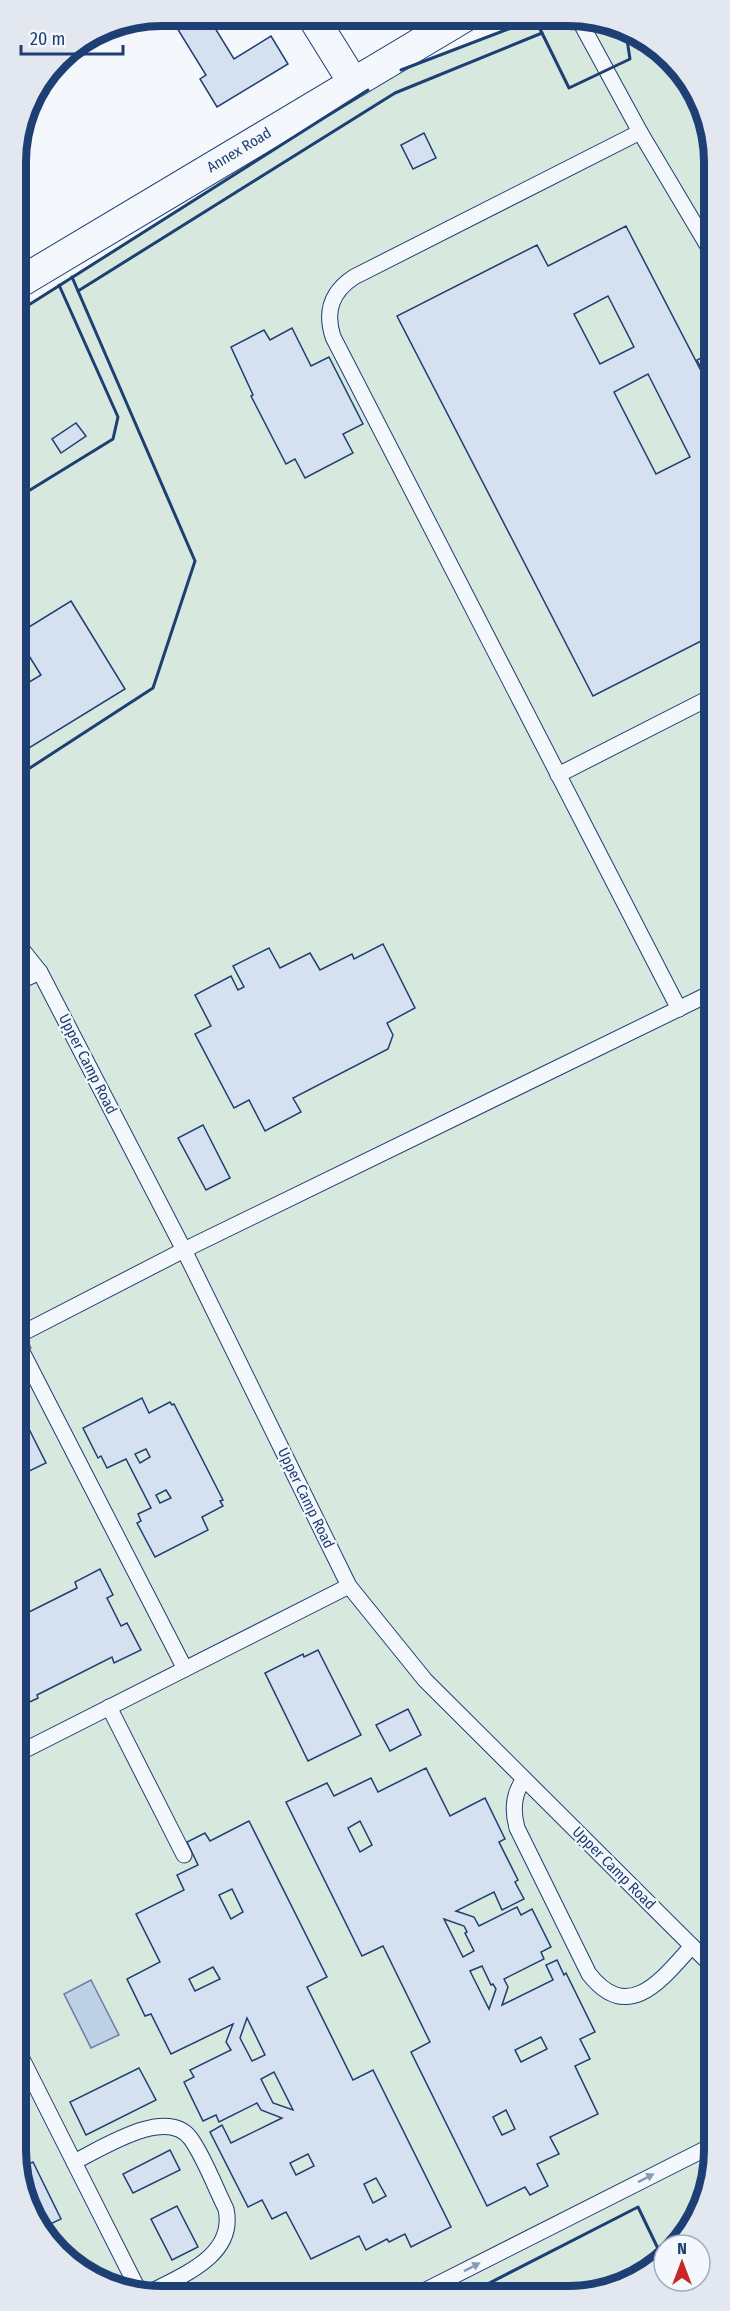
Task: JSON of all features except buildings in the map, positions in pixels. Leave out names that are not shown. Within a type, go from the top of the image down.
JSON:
[{"type":"street","points":[[318,26],[353,82]]},
{"type":"street","name":"Annex Road","points":[[26,278],[449,26]]},
{"type":"lane","points":[[583,27],[640,132],[704,240]]},
{"type":"lane","points":[[640,132],[354,277],[337,292],[331,302],[329,326],[333,338],[679,1009]]},
{"type":"lane","points":[[558,775],[704,701]]},
{"type":"lane","name":"Upper Camp Road","points":[[26,954],[40,972],[184,1250],[349,1586],[425,1680],[704,1958]]},
{"type":"lane","points":[[26,978],[40,972]]},
{"type":"lane","points":[[26,1331],[184,1250],[704,996]]},
{"type":"lane","points":[[26,1360],[185,1669]]},
{"type":"lane","points":[[26,1749],[349,1586]]},
{"type":"lane","points":[[109,1707],[184,1855]]},
{"type":"lane","points":[[524,1779],[515,1797],[513,1808],[517,1827],[589,1974],[597,1984],[608,1992],[621,1996],[635,1996],[648,1991],[660,1982],[692,1946]]},
{"type":"lane","points":[[26,2067],[135,2283]]},
{"type":"lane","points":[[74,2162],[152,2126],[179,2129],[190,2137],[226,2209],[228,2221],[219,2248],[198,2266],[162,2286]]},
{"type":"lane","points":[[434,2286],[704,2150]]},
{"type":"shaded area","points":[[514,26],[595,28],[644,48],[665,65],[682,86],[702,135],[704,152],[704,2159],[700,2185],[694,2202],[676,2233],[652,2233],[652,2256],[621,2275],[595,2283],[569,2286],[161,2286],[135,2283],[93,2267],[65,2246],[48,2225],[40,2210],[28,2176],[26,2159],[26,1351],[31,1348],[26,1338],[26,307],[397,71]]},
{"type":"water","points":[[91,1980],[119,2035],[91,2048],[64,1994]]},
{"type":"wall","points":[[401,70],[517,26]]},
{"type":"wall","points":[[538,26],[542,33]]},
{"type":"wall","points":[[26,771],[153,688],[195,561],[78,291],[395,93],[542,33],[569,88],[630,59],[627,39]]},
{"type":"wall","points":[[26,307],[368,90]]},
{"type":"wall","points":[[72,277],[78,291]]},
{"type":"wall","points":[[26,492],[113,439],[118,417],[59,285]]},
{"type":"wall","points":[[484,2286],[638,2207],[652,2236]]}]
